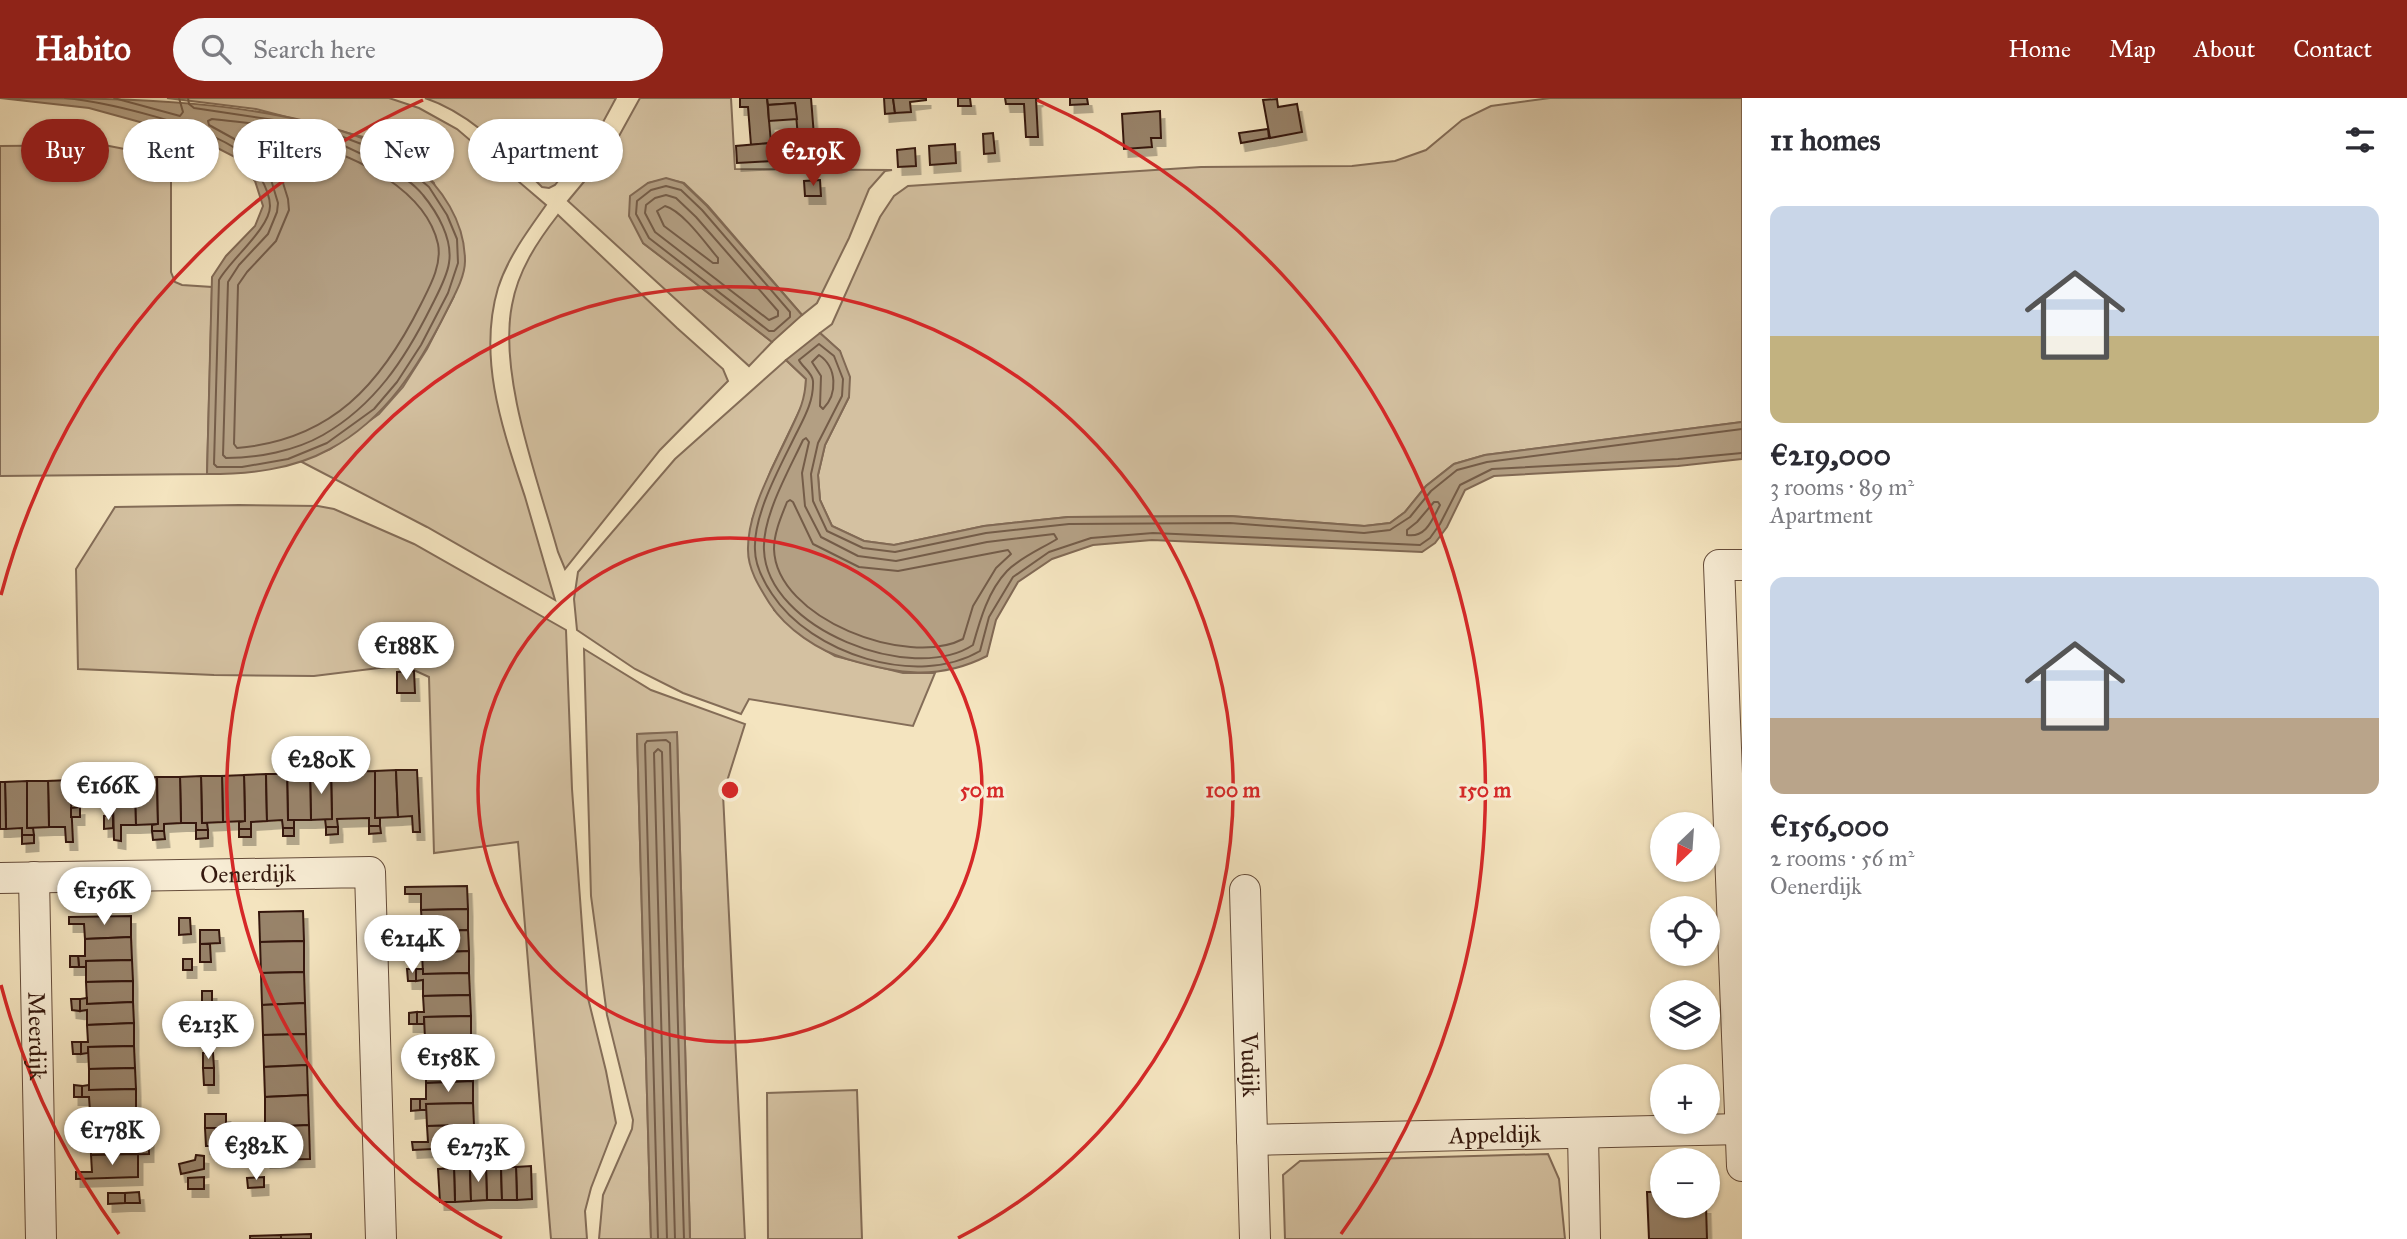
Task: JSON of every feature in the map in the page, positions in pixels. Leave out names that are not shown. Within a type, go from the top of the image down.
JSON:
[{"type":"street","points":[[1731,565],[1742,1166]]},
{"type":"street","name":"Oenerdijk","points":[[0,878],[370,872],[381,1239]]},
{"type":"street","name":"Meerdijk","points":[[34,877],[41,1239]]},
{"type":"street","name":"Vudijk","points":[[1245,890],[1255,1239]]},
{"type":"street","name":"Appeldijk","points":[[1252,1140],[1741,1129]]},
{"type":"street","points":[[1583,1133],[1585,1239]]},
{"type":"shaded area","points":[[167,98],[389,98],[419,108],[439,119],[360,119],[360,136],[346,133],[346,119],[294,119],[256,109]]},
{"type":"shaded area","points":[[425,98],[616,98],[605,119],[468,120]]},
{"type":"shaded area","points":[[640,98],[731,98],[735,169],[892,170],[885,171],[869,189],[849,238],[817,303],[802,315],[708,206],[684,183],[666,179],[648,183],[643,243],[772,342],[749,366],[568,201],[584,182],[623,182],[623,129]]},
{"type":"shaded area","points":[[1550,98],[1742,98],[1742,422],[1485,455],[1454,464],[1426,486],[1405,512],[1390,523],[1365,526],[1230,516],[1068,517],[984,526],[894,545],[864,541],[832,526],[820,500],[818,475],[825,445],[849,397],[840,351],[820,333],[832,324],[880,217],[894,196],[908,186],[1201,167],[1352,166],[1395,161],[1426,150],[1462,120],[1491,106]]},
{"type":"shaded area","points":[[454,127],[468,138],[468,182],[519,182],[546,205],[519,245],[502,277],[492,315],[490,341],[495,394],[501,420],[555,600],[427,527],[300,461],[330,449],[379,414],[403,387],[427,349],[454,296],[434,183],[454,182]]},
{"type":"shaded area","points":[[0,146],[21,146],[21,182],[109,182],[109,146],[123,149],[123,182],[171,182],[171,272],[175,282],[182,285],[212,287],[207,474],[0,476]]},
{"type":"shaded area","points":[[537,182],[557,182],[549,188],[542,187]]},
{"type":"shaded area","points":[[558,215],[723,369],[728,381],[660,450],[565,569],[531,462],[515,396],[509,333],[512,305],[519,280],[536,246]]},
{"type":"shaded area","points":[[786,360],[806,379],[805,399],[771,470],[752,520],[774,610],[802,636],[835,656],[903,673],[935,673],[913,726],[749,699],[741,714],[683,693],[635,669],[577,630],[574,599],[578,572],[675,459]]},
{"type":"shaded area","points":[[318,506],[334,509],[414,544],[566,630],[572,789],[587,994],[616,1123],[585,1211],[587,1239],[551,1239],[518,842],[434,853],[429,677],[403,665],[314,676],[78,669],[76,569],[115,507]]},
{"type":"shaded area","points":[[584,649],[651,690],[745,724],[723,794],[745,1239],[690,1239],[677,733],[637,734],[651,1239],[599,1239],[603,1195],[632,1129],[633,1120],[607,1015],[591,896]]},
{"type":"shaded area","points":[[857,1090],[862,1239],[768,1239],[767,1093]]},
{"type":"shaded area","points":[[1548,1154],[1559,1179],[1565,1239],[1285,1239],[1283,1175],[1300,1161]]},
{"type":"water","points":[[0,98],[196,104],[295,119],[233,119],[233,156],[219,149],[219,119],[129,119],[89,108]]},
{"type":"water","points":[[346,133],[360,138],[360,182],[433,183],[456,219],[464,247],[465,267],[459,286],[412,371],[384,407],[350,437],[301,462],[254,472],[207,474],[212,277],[226,256],[255,226],[263,206],[255,182],[346,182]]},
{"type":"water","points":[[666,178],[683,183],[707,206],[802,315],[772,342],[643,243],[629,216],[630,196],[648,183]]},
{"type":"water","points":[[820,333],[840,351],[850,377],[849,397],[825,445],[818,475],[820,500],[832,526],[864,541],[894,545],[984,526],[1068,517],[1230,516],[1364,526],[1390,523],[1405,512],[1426,486],[1454,464],[1485,455],[1742,422],[1742,459],[1678,466],[1494,476],[1465,490],[1447,527],[1435,543],[1422,552],[1152,540],[1093,545],[1052,559],[1018,582],[996,620],[987,656],[969,664],[934,672],[900,671],[836,655],[804,638],[785,622],[770,604],[750,565],[749,536],[756,506],[798,414],[804,394],[806,379],[786,360]]},
{"type":"water","points":[[677,732],[690,1239],[651,1239],[637,734]]},
{"type":"building","points":[[740,98],[767,98],[771,143],[751,145],[748,107],[740,107]]},
{"type":"building","points":[[767,98],[811,98],[814,136],[798,137],[795,103],[768,105]]},
{"type":"building","points":[[884,98],[893,98],[895,113],[885,114]]},
{"type":"building","points":[[893,98],[926,100],[910,102],[911,112],[895,113]]},
{"type":"building","points":[[958,98],[970,98],[971,106],[958,106]]},
{"type":"building","points":[[1005,98],[1039,98],[1036,99],[1038,137],[1026,137],[1024,104],[1006,104]]},
{"type":"building","points":[[1070,98],[1087,98],[1088,104],[1070,105]]},
{"type":"building","points":[[1277,99],[1278,107],[1297,104],[1302,132],[1270,138],[1263,100]]},
{"type":"building","points":[[795,103],[797,119],[769,121],[768,105]]},
{"type":"building","points":[[1160,111],[1161,138],[1151,138],[1152,147],[1124,149],[1122,114]]},
{"type":"building","points":[[1268,129],[1269,138],[1241,143],[1239,133]]},
{"type":"building","points":[[993,133],[995,153],[984,154],[983,134]]},
{"type":"building","points":[[771,143],[772,161],[737,163],[736,146]]},
{"type":"building","points":[[955,144],[956,163],[930,165],[929,146]]},
{"type":"building","points":[[915,148],[916,166],[898,167],[897,150]]},
{"type":"building","points":[[820,180],[821,196],[805,196],[804,181]]},
{"type":"building","points":[[414,671],[415,693],[397,693],[397,672]]},
{"type":"building","points":[[112,766],[135,766],[136,825],[121,825],[121,841],[114,840]]},
{"type":"building","points":[[107,767],[107,783],[95,783],[95,768]]},
{"type":"building","points":[[396,770],[398,817],[375,818],[375,771]]},
{"type":"building","points":[[396,770],[417,770],[420,832],[413,832],[412,816],[398,817]]},
{"type":"building","points":[[375,771],[375,818],[380,818],[380,826],[369,826],[369,818],[337,819],[338,827],[326,827],[325,819],[332,819],[331,772]]},
{"type":"building","points":[[331,772],[332,819],[311,820],[310,773]]},
{"type":"building","points":[[310,773],[311,820],[288,820],[287,774]]},
{"type":"building","points":[[266,774],[267,821],[251,822],[251,829],[239,829],[239,822],[245,821],[244,775]]},
{"type":"building","points":[[266,774],[287,774],[288,820],[294,820],[294,828],[283,828],[282,820],[267,821]]},
{"type":"building","points":[[244,775],[245,821],[223,822],[222,776]]},
{"type":"building","points":[[201,776],[222,776],[223,822],[202,823]]},
{"type":"building","points":[[201,776],[202,823],[207,823],[208,830],[196,830],[196,823],[181,823],[180,777]]},
{"type":"building","points":[[157,777],[158,824],[136,825],[135,778]]},
{"type":"building","points":[[157,777],[180,777],[181,823],[164,824],[164,831],[152,831],[152,825],[158,824]]},
{"type":"building","points":[[70,780],[73,842],[66,842],[65,827],[49,827],[48,781]]},
{"type":"building","points":[[27,781],[48,781],[49,827],[27,828]]},
{"type":"building","points":[[27,781],[27,828],[33,828],[34,835],[22,835],[22,828],[6,829],[5,782]]},
{"type":"building","points":[[0,782],[5,782],[6,829],[0,829]]},
{"type":"building","points":[[80,807],[80,817],[71,817],[71,808]]},
{"type":"building","points":[[113,815],[113,828],[104,829],[104,816]]},
{"type":"building","points":[[369,826],[380,826],[381,833],[369,834]]},
{"type":"building","points":[[326,827],[338,827],[338,834],[326,835]]},
{"type":"building","points":[[283,828],[294,828],[294,836],[283,836]]},
{"type":"building","points":[[239,829],[251,829],[251,837],[239,837]]},
{"type":"building","points":[[196,830],[208,830],[208,838],[196,839]]},
{"type":"building","points":[[152,831],[164,831],[165,839],[153,840]]},
{"type":"building","points":[[22,835],[34,835],[34,843],[22,844]]},
{"type":"building","points":[[467,886],[468,909],[421,910],[421,894],[405,894],[405,887]]},
{"type":"building","points":[[468,909],[468,930],[422,931],[422,937],[415,937],[415,926],[422,925],[421,910]]},
{"type":"building","points":[[303,911],[304,941],[260,942],[259,912]]},
{"type":"building","points":[[131,916],[131,937],[85,939],[84,924],[69,924],[69,917]]},
{"type":"building","points":[[179,918],[190,918],[191,934],[179,935]]},
{"type":"building","points":[[406,926],[415,926],[415,937],[406,937]]},
{"type":"building","points":[[200,930],[219,930],[220,943],[200,944]]},
{"type":"building","points":[[468,930],[469,951],[422,953],[422,931]]},
{"type":"building","points":[[131,937],[132,960],[86,961],[86,967],[79,967],[78,956],[85,956],[85,939]]},
{"type":"building","points":[[304,941],[304,972],[261,973],[260,942]]},
{"type":"building","points":[[200,944],[210,944],[211,962],[200,962]]},
{"type":"building","points":[[469,951],[469,973],[423,974],[422,953]]},
{"type":"building","points":[[70,956],[78,956],[79,967],[70,967]]},
{"type":"building","points":[[183,959],[192,959],[192,970],[183,970]]},
{"type":"building","points":[[132,960],[133,981],[86,982],[86,961]]},
{"type":"building","points":[[407,969],[416,969],[416,981],[408,981]]},
{"type":"building","points":[[416,969],[423,969],[423,974],[469,973],[470,995],[423,996],[423,980],[416,981]]},
{"type":"building","points":[[304,972],[305,1003],[262,1005],[261,973]]},
{"type":"building","points":[[133,981],[133,1002],[87,1004],[86,982]]},
{"type":"building","points":[[202,991],[212,991],[212,1006],[202,1006]]},
{"type":"building","points":[[470,995],[471,1016],[424,1017],[424,1024],[417,1024],[417,1012],[424,1012],[423,996]]},
{"type":"building","points":[[87,998],[87,1004],[133,1002],[134,1023],[87,1025],[87,1010],[80,1011],[80,999]]},
{"type":"building","points":[[71,999],[80,999],[80,1011],[72,1010]]},
{"type":"building","points":[[305,1003],[306,1034],[263,1035],[262,1005]]},
{"type":"building","points":[[202,1006],[212,1006],[212,1023],[202,1023]]},
{"type":"building","points":[[417,1012],[417,1024],[409,1024],[409,1013]]},
{"type":"building","points":[[471,1016],[471,1038],[425,1039],[424,1017]]},
{"type":"building","points":[[134,1023],[134,1046],[88,1047],[88,1053],[81,1054],[81,1042],[88,1042],[87,1025]]},
{"type":"building","points":[[306,1034],[307,1065],[264,1067],[263,1035]]},
{"type":"building","points":[[471,1038],[472,1059],[425,1061],[425,1039]]},
{"type":"building","points":[[72,1042],[81,1042],[81,1054],[73,1054]]},
{"type":"building","points":[[134,1046],[135,1068],[89,1069],[88,1047]]},
{"type":"building","points":[[203,1053],[213,1053],[214,1068],[203,1068]]},
{"type":"building","points":[[418,1055],[419,1067],[410,1067],[410,1056]]},
{"type":"building","points":[[418,1055],[425,1055],[425,1061],[472,1059],[473,1081],[426,1083],[426,1067],[419,1067]]},
{"type":"building","points":[[307,1065],[308,1095],[265,1097],[264,1067]]},
{"type":"building","points":[[135,1068],[136,1089],[89,1090],[89,1069]]},
{"type":"building","points":[[203,1068],[214,1068],[214,1085],[204,1085]]},
{"type":"building","points":[[473,1081],[473,1103],[426,1104],[427,1110],[420,1110],[420,1099],[426,1099],[426,1083]]},
{"type":"building","points":[[74,1085],[82,1086],[82,1097],[74,1097]]},
{"type":"building","points":[[89,1085],[89,1090],[136,1089],[136,1111],[90,1112],[89,1097],[82,1097],[82,1086]]},
{"type":"building","points":[[308,1095],[309,1125],[265,1127],[265,1097]]},
{"type":"building","points":[[411,1099],[420,1099],[420,1110],[411,1111]]},
{"type":"building","points":[[473,1103],[474,1125],[427,1126],[426,1104]]},
{"type":"building","points":[[136,1111],[137,1132],[91,1134],[90,1140],[83,1141],[83,1129],[90,1128],[90,1112]]},
{"type":"building","points":[[205,1114],[226,1114],[226,1128],[205,1128]]},
{"type":"building","points":[[309,1125],[310,1159],[266,1160],[265,1127]]},
{"type":"building","points":[[474,1125],[475,1147],[413,1150],[412,1142],[428,1142],[427,1126]]},
{"type":"building","points":[[205,1128],[215,1128],[216,1146],[206,1146]]},
{"type":"building","points":[[75,1129],[83,1129],[83,1141],[75,1141]]},
{"type":"building","points":[[149,1132],[149,1154],[91,1155],[91,1134]]},
{"type":"building","points":[[138,1154],[138,1177],[76,1179],[76,1172],[92,1172],[91,1155]]},
{"type":"building","points":[[196,1155],[204,1156],[204,1169],[181,1174],[179,1164],[195,1160]]},
{"type":"building","points":[[531,1166],[532,1199],[517,1200],[516,1167]]},
{"type":"building","points":[[501,1167],[502,1200],[487,1200],[486,1168]]},
{"type":"building","points":[[501,1167],[516,1167],[517,1200],[502,1200]]},
{"type":"building","points":[[454,1168],[470,1168],[471,1201],[455,1202]]},
{"type":"building","points":[[454,1168],[455,1202],[440,1202],[438,1169]]},
{"type":"building","points":[[470,1168],[486,1168],[487,1200],[471,1201]]},
{"type":"building","points":[[204,1177],[204,1189],[188,1189],[188,1178]]},
{"type":"building","points":[[264,1177],[264,1187],[248,1188],[247,1178]]},
{"type":"building","points":[[139,1192],[140,1203],[125,1203],[125,1193]]},
{"type":"building","points":[[1647,1192],[1650,1192],[1650,1218],[1706,1218],[1707,1239],[1649,1239]]},
{"type":"building","points":[[108,1193],[125,1193],[125,1203],[108,1204]]},
{"type":"building","points":[[311,1234],[311,1239],[281,1239],[281,1235]]},
{"type":"building","points":[[281,1235],[281,1239],[250,1239],[250,1236]]}]
